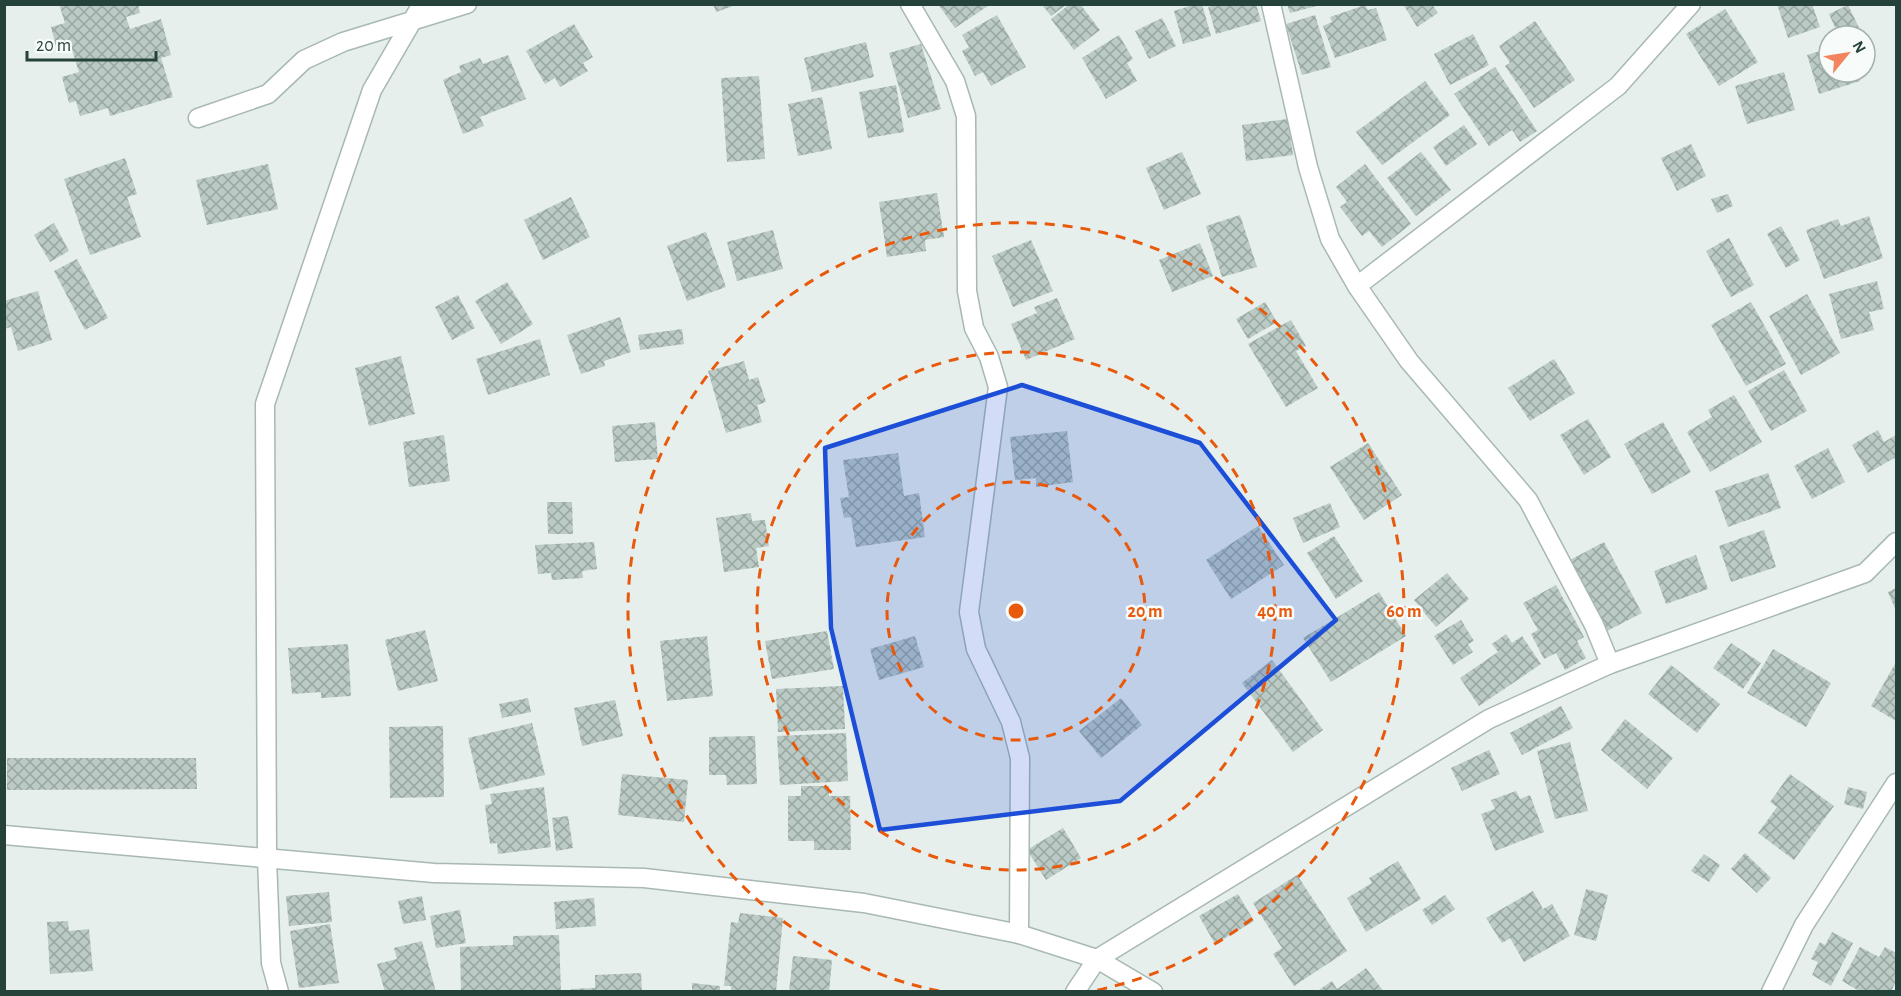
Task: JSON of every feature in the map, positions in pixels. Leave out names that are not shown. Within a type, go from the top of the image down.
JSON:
[{"type":"street","points":[[279,992],[271,963],[267,858],[265,404],[372,90],[422,4]]},
{"type":"street","points":[[198,118],[268,94],[304,60],[343,42],[467,4]]},
{"type":"street","points":[[910,4],[955,81],[966,116],[967,291],[974,328],[989,357],[998,387],[969,612],[976,649],[1011,722],[1020,758],[1019,934]]},
{"type":"street","points":[[1271,4],[1308,167],[1327,229],[1357,286],[1409,361],[1528,500],[1594,625],[1610,664]]},
{"type":"street","points":[[1357,286],[1618,86],[1691,4]]},
{"type":"street","points":[[1075,992],[1097,959],[1489,719],[1610,664],[1865,573],[1896,542]]},
{"type":"street","points":[[1771,992],[1804,925],[1896,783]]},
{"type":"street","points":[[4,835],[434,873],[644,878],[864,903],[1019,934],[1097,959],[1153,992]]},
{"type":"highlighted area","points":[[1022,385],[1200,443],[1336,620],[1120,801],[880,830],[831,628],[825,448]]},
{"type":"building","points":[[59,4],[138,4],[140,13],[126,17],[130,29],[161,19],[171,55],[161,58],[173,97],[110,116],[108,108],[80,116],[76,101],[69,103],[62,77],[79,72],[72,50],[58,54],[51,27],[65,23]]},
{"type":"building","points":[[713,4],[736,4],[736,5],[716,12]]},
{"type":"building","points":[[938,4],[991,4],[955,28]]},
{"type":"building","points":[[1070,4],[1080,4],[1100,30],[1074,50],[1051,19]]},
{"type":"building","points":[[1202,4],[1211,36],[1183,44],[1174,11]]},
{"type":"building","points":[[1218,4],[1256,4],[1261,21],[1216,34],[1208,7]]},
{"type":"building","points":[[1287,4],[1319,4],[1320,5],[1290,13]]},
{"type":"building","points":[[1403,4],[1432,4],[1438,13],[1417,27]]},
{"type":"building","points":[[1777,4],[1812,4],[1819,24],[1817,28],[1788,38]]},
{"type":"building","points":[[1042,5],[1066,5],[1051,16]]},
{"type":"building","points":[[1365,5],[1368,10],[1376,8],[1387,40],[1335,58],[1323,26],[1332,22],[1330,17]]},
{"type":"building","points":[[1848,5],[1857,24],[1834,24],[1829,14]]},
{"type":"building","points":[[1725,9],[1758,62],[1719,86],[1686,34]]},
{"type":"building","points":[[997,15],[1026,67],[991,86],[983,72],[975,76],[962,51],[969,47],[962,35]]},
{"type":"building","points":[[1315,15],[1331,67],[1302,75],[1286,24]]},
{"type":"building","points":[[1162,18],[1176,46],[1149,59],[1135,31]]},
{"type":"building","points":[[1535,21],[1575,80],[1534,108],[1505,66],[1510,63],[1499,46]]},
{"type":"building","points":[[574,24],[593,57],[583,63],[588,71],[560,87],[555,78],[545,84],[526,51]]},
{"type":"building","points":[[1473,34],[1489,65],[1450,85],[1434,54]]},
{"type":"building","points":[[1119,35],[1133,59],[1127,63],[1137,81],[1106,99],[1082,58]]},
{"type":"building","points":[[866,42],[874,77],[812,92],[804,58]]},
{"type":"building","points":[[921,44],[941,109],[908,118],[889,53]]},
{"type":"building","points":[[1817,52],[1817,84],[1851,84],[1819,94],[1807,55]]},
{"type":"building","points":[[508,55],[526,99],[480,117],[484,126],[463,134],[443,80],[461,72],[459,66],[480,58],[483,64]]},
{"type":"building","points":[[1495,67],[1537,131],[1520,142],[1512,130],[1489,146],[1454,94]]},
{"type":"building","points":[[1784,72],[1795,110],[1747,124],[1735,86]]},
{"type":"building","points":[[759,76],[765,159],[727,162],[721,78]]},
{"type":"building","points":[[1425,81],[1450,115],[1382,165],[1356,132]]},
{"type":"building","points":[[896,85],[904,132],[868,138],[859,92]]},
{"type":"building","points":[[822,97],[832,149],[798,156],[788,104]]},
{"type":"building","points":[[1288,119],[1293,155],[1246,161],[1242,125]]},
{"type":"building","points":[[1464,125],[1477,144],[1446,166],[1433,147]]},
{"type":"building","points":[[1691,144],[1706,176],[1677,191],[1661,158]]},
{"type":"building","points":[[1182,152],[1201,194],[1164,210],[1146,168]]},
{"type":"building","points":[[1421,152],[1451,190],[1416,216],[1387,178]]},
{"type":"building","points":[[125,158],[137,194],[127,197],[141,237],[90,255],[64,179]]},
{"type":"building","points":[[268,164],[278,209],[207,225],[196,180]]},
{"type":"building","points":[[1365,164],[1411,224],[1382,247],[1369,231],[1362,236],[1340,207],[1347,202],[1336,187]]},
{"type":"building","points":[[937,193],[944,237],[925,240],[926,251],[887,257],[879,202]]},
{"type":"building","points":[[1728,194],[1733,206],[1717,213],[1711,199]]},
{"type":"building","points":[[571,197],[590,237],[543,260],[524,220]]},
{"type":"building","points":[[1240,215],[1257,267],[1222,277],[1206,226]]},
{"type":"building","points":[[1869,216],[1883,258],[1824,279],[1806,230],[1838,219],[1841,226]]},
{"type":"building","points":[[54,223],[69,251],[50,262],[34,235]]},
{"type":"building","points":[[1781,226],[1800,260],[1786,268],[1767,234]]},
{"type":"building","points":[[773,230],[783,269],[737,281],[727,242]]},
{"type":"building","points":[[706,232],[726,287],[687,301],[667,246]]},
{"type":"building","points":[[1729,238],[1754,285],[1731,297],[1706,251]]},
{"type":"building","points":[[1031,240],[1053,291],[1013,307],[992,256]]},
{"type":"building","points":[[1200,243],[1213,276],[1172,292],[1159,260]]},
{"type":"building","points":[[77,259],[108,318],[85,330],[54,271]]},
{"type":"building","points":[[1877,281],[1884,309],[1869,312],[1874,330],[1841,339],[1829,294]]},
{"type":"building","points":[[507,282],[533,324],[501,344],[475,301]]},
{"type":"building","points":[[38,291],[52,340],[18,351],[11,327],[4,329],[4,301]]},
{"type":"building","points":[[1807,294],[1840,353],[1801,375],[1769,316]]},
{"type":"building","points":[[458,295],[475,328],[452,340],[435,307]]},
{"type":"building","points":[[1057,298],[1075,339],[1026,360],[1011,324],[1037,313],[1034,307]]},
{"type":"building","points":[[1265,302],[1277,322],[1248,339],[1236,319]]},
{"type":"building","points":[[1751,302],[1786,364],[1746,386],[1711,325]]},
{"type":"building","points":[[620,317],[631,352],[604,361],[605,366],[581,374],[567,335]]},
{"type":"building","points":[[1291,320],[1306,346],[1296,351],[1318,388],[1286,407],[1248,344]]},
{"type":"building","points":[[682,329],[684,344],[640,350],[638,335]]},
{"type":"building","points":[[540,339],[550,375],[488,395],[476,359]]},
{"type":"building","points":[[401,356],[415,414],[369,426],[355,368]]},
{"type":"building","points":[[1554,359],[1575,393],[1530,421],[1508,388]]},
{"type":"building","points":[[744,361],[749,380],[758,377],[766,402],[757,405],[762,422],[726,433],[708,371]]},
{"type":"building","points":[[1784,370],[1807,411],[1771,431],[1748,391]]},
{"type":"building","points":[[1734,395],[1762,442],[1710,472],[1687,432],[1712,417],[1708,410]]},
{"type":"building","points":[[1588,419],[1611,457],[1584,475],[1560,435]]},
{"type":"building","points":[[655,422],[658,459],[615,462],[612,426]]},
{"type":"building","points":[[1663,422],[1691,472],[1652,494],[1624,444]]},
{"type":"building","points":[[1878,430],[1884,442],[1896,435],[1896,457],[1868,473],[1852,445]]},
{"type":"building","points":[[1067,431],[1073,482],[1036,487],[1036,478],[1015,480],[1010,437]]},
{"type":"building","points":[[444,435],[450,481],[409,487],[403,442]]},
{"type":"building","points":[[1368,443],[1402,495],[1364,520],[1330,467]]},
{"type":"building","points":[[1828,448],[1845,482],[1812,499],[1794,466]]},
{"type":"building","points":[[898,453],[904,496],[919,493],[925,537],[856,547],[851,517],[844,518],[840,498],[849,497],[843,460]]},
{"type":"building","points":[[1768,473],[1781,508],[1728,527],[1715,491]]},
{"type":"building","points":[[547,502],[572,502],[573,534],[548,534]]},
{"type":"building","points":[[1330,503],[1340,527],[1303,543],[1293,518]]},
{"type":"building","points":[[751,513],[752,521],[765,520],[769,546],[756,548],[759,567],[724,572],[716,518]]},
{"type":"building","points":[[1258,526],[1284,565],[1231,599],[1206,560]]},
{"type":"building","points":[[1764,530],[1776,567],[1731,582],[1719,546]]},
{"type":"building","points":[[1334,536],[1363,581],[1336,599],[1307,553]]},
{"type":"building","points":[[594,542],[597,569],[582,571],[583,578],[552,580],[551,573],[538,574],[535,545]]},
{"type":"building","points":[[1604,542],[1642,613],[1607,631],[1570,560]]},
{"type":"building","points":[[1696,555],[1708,589],[1666,604],[1654,571]]},
{"type":"building","points":[[1447,573],[1469,599],[1436,627],[1414,600]]},
{"type":"building","points":[[1556,585],[1584,637],[1577,641],[1586,658],[1565,670],[1556,653],[1544,659],[1531,634],[1538,630],[1523,603]]},
{"type":"building","points":[[1896,588],[1896,611],[1888,592]]},
{"type":"building","points":[[1379,592],[1406,636],[1331,682],[1303,638]]},
{"type":"building","points":[[1461,620],[1474,641],[1468,644],[1473,652],[1453,665],[1434,636]]},
{"type":"building","points":[[425,630],[438,681],[398,691],[385,640]]},
{"type":"building","points":[[827,631],[834,669],[772,679],[765,641]]},
{"type":"building","points":[[1506,634],[1512,643],[1522,636],[1541,664],[1479,706],[1460,678],[1498,652],[1492,644]]},
{"type":"building","points":[[707,636],[713,696],[667,701],[660,641]]},
{"type":"building","points":[[915,636],[924,667],[879,680],[870,649]]},
{"type":"building","points":[[1731,643],[1761,663],[1743,689],[1713,668]]},
{"type":"building","points":[[348,644],[351,696],[321,698],[321,692],[292,694],[288,648]]},
{"type":"building","points":[[1773,649],[1831,683],[1806,727],[1747,693]]},
{"type":"building","points":[[1272,660],[1323,730],[1293,752],[1242,683]]},
{"type":"building","points":[[1896,662],[1896,721],[1871,706]]},
{"type":"building","points":[[1671,665],[1720,704],[1697,733],[1648,694]]},
{"type":"building","points":[[843,686],[845,729],[778,732],[776,689]]},
{"type":"building","points":[[528,698],[531,712],[502,718],[499,704]]},
{"type":"building","points":[[1121,698],[1142,725],[1101,758],[1079,731]]},
{"type":"building","points":[[615,700],[623,736],[582,746],[574,708]]},
{"type":"building","points":[[1561,706],[1573,728],[1522,755],[1510,733]]},
{"type":"building","points":[[1625,719],[1673,758],[1647,789],[1601,750]]},
{"type":"building","points":[[532,723],[545,775],[480,790],[468,738]]},
{"type":"building","points":[[443,726],[444,797],[390,798],[389,727]]},
{"type":"building","points":[[846,733],[848,781],[780,785],[777,736]]},
{"type":"building","points":[[755,736],[757,784],[727,785],[726,775],[709,775],[709,737]]},
{"type":"building","points":[[1570,742],[1588,811],[1555,819],[1537,751]]},
{"type":"building","points":[[1489,750],[1500,774],[1462,791],[1451,768]]},
{"type":"building","points":[[7,758],[196,758],[197,789],[7,790]]},
{"type":"building","points":[[622,774],[688,780],[684,822],[618,815]]},
{"type":"building","points":[[1790,774],[1834,806],[1794,860],[1758,833],[1777,807],[1770,802]]},
{"type":"building","points":[[801,786],[829,786],[829,796],[850,796],[851,850],[814,850],[814,841],[788,841],[788,796],[801,796]]},
{"type":"building","points":[[544,787],[551,847],[498,854],[497,843],[490,844],[485,805],[492,804],[490,794]]},
{"type":"building","points":[[1848,787],[1867,792],[1863,809],[1844,804]]},
{"type":"building","points":[[1516,791],[1520,799],[1530,795],[1544,832],[1495,851],[1481,814],[1495,809],[1491,800]]},
{"type":"building","points":[[568,816],[573,848],[556,851],[552,818]]},
{"type":"building","points":[[1063,828],[1081,858],[1046,880],[1027,850]]},
{"type":"building","points":[[1745,853],[1771,878],[1757,893],[1731,869]]},
{"type":"building","points":[[1704,854],[1720,865],[1709,882],[1691,871]]},
{"type":"building","points":[[1398,861],[1421,899],[1366,932],[1347,898],[1372,883],[1369,878]]},
{"type":"building","points":[[1297,875],[1347,951],[1294,986],[1273,954],[1282,948],[1253,903]]},
{"type":"building","points":[[1586,889],[1608,895],[1596,941],[1574,935]]},
{"type":"building","points":[[1533,891],[1543,909],[1552,904],[1570,936],[1524,962],[1510,938],[1502,943],[1486,918]]},
{"type":"building","points":[[329,892],[332,922],[289,926],[286,896]]},
{"type":"building","points":[[1238,894],[1254,921],[1215,944],[1199,916]]},
{"type":"building","points":[[1445,895],[1455,909],[1432,925],[1422,910]]},
{"type":"building","points":[[422,896],[426,920],[403,924],[398,901]]},
{"type":"building","points":[[594,898],[596,926],[556,929],[554,902]]},
{"type":"building","points":[[460,910],[466,943],[436,948],[430,916]]},
{"type":"building","points":[[740,913],[783,918],[776,992],[731,992],[731,986],[724,986],[731,922],[738,923]]},
{"type":"building","points":[[68,921],[69,931],[89,929],[93,971],[50,974],[47,922]]},
{"type":"building","points":[[330,924],[339,983],[299,988],[290,931]]},
{"type":"building","points":[[1832,932],[1853,943],[1831,986],[1812,975],[1818,962],[1811,959],[1820,942],[1825,945]]},
{"type":"building","points":[[559,935],[561,992],[461,992],[460,947],[513,945],[513,936]]},
{"type":"building","points":[[422,941],[436,992],[385,992],[377,964],[397,959],[394,948]]},
{"type":"building","points":[[1860,947],[1879,957],[1885,947],[1896,953],[1896,981],[1891,992],[1861,992],[1842,981]]},
{"type":"building","points":[[793,956],[832,960],[829,992],[789,992]]},
{"type":"building","points":[[1366,968],[1384,992],[1316,992],[1332,981],[1337,989]]},
{"type":"building","points":[[641,973],[642,992],[571,992],[571,989],[595,988],[595,975]]},
{"type":"building","points":[[692,983],[720,986],[720,992],[692,992]]}]
